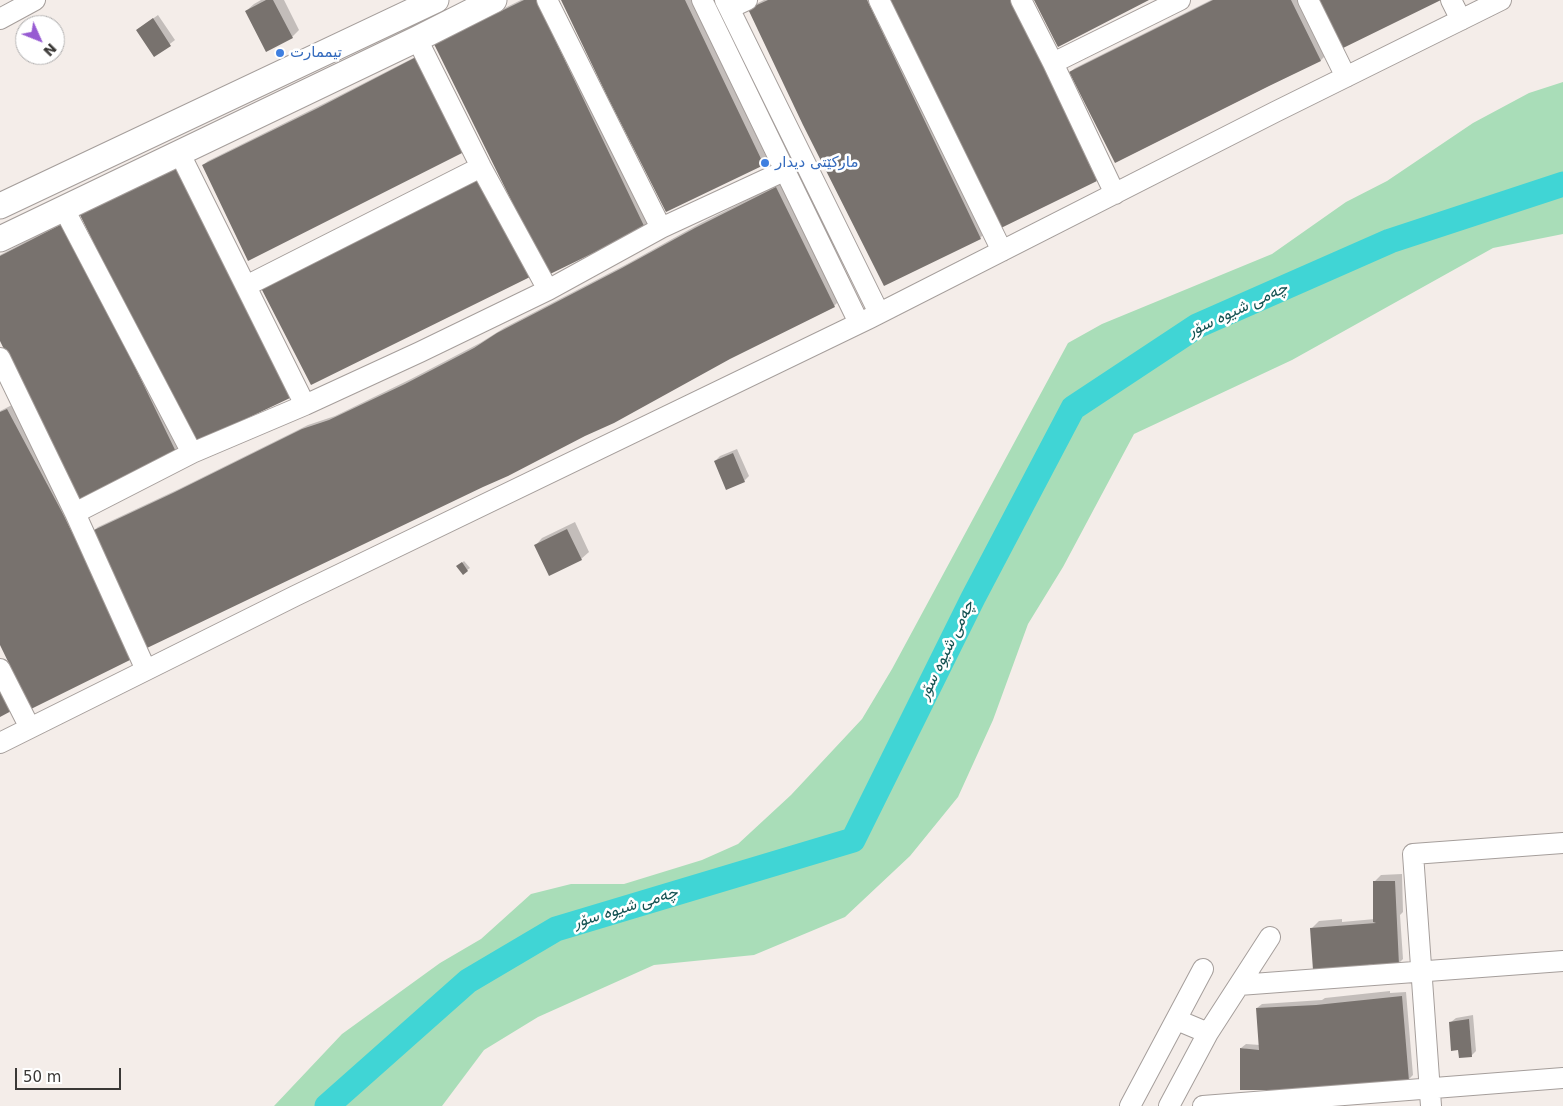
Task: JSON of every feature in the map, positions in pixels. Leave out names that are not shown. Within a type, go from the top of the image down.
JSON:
[{"type":"main road","points":[[0,206],[436,0]]},
{"type":"main road","points":[[0,239],[180,154],[494,0]]},
{"type":"street","points":[[0,19],[35,0]]},
{"type":"street","points":[[547,0],[661,228]]},
{"type":"street","points":[[702,0],[859,323]]},
{"type":"street","points":[[879,0],[1002,251]]},
{"type":"street","points":[[1021,0],[1115,194]]},
{"type":"street","points":[[1053,63],[1180,0]]},
{"type":"street","points":[[1308,0],[1346,77]]},
{"type":"street","points":[[1451,0],[1461,20]]},
{"type":"street","points":[[0,743],[304,592],[859,323],[1501,0]]},
{"type":"street","points":[[734,3],[879,313]]},
{"type":"street","points":[[417,39],[481,167],[548,290]]},
{"type":"street","points":[[180,154],[305,405]]},
{"type":"street","points":[[246,286],[481,167]]},
{"type":"street","points":[[75,513],[192,453],[305,405],[420,352],[548,290],[661,228],[784,171]]},
{"type":"street","points":[[64,210],[192,453]]},
{"type":"street","points":[[0,358],[8,396],[75,513],[146,670]]},
{"type":"street","points":[[0,669],[30,728]]},
{"type":"street","points":[[1431,1097],[1413,854],[1563,844]]},
{"type":"street","points":[[1169,1106],[1208,1033],[1270,937]]},
{"type":"street","points":[[1239,985],[1563,960]]},
{"type":"street","points":[[1130,1106],[1203,968]]},
{"type":"street","points":[[1177,1020],[1208,1033]]},
{"type":"street","points":[[1204,1106],[1431,1097],[1563,1078]]},
{"type":"green space","points":[[1563,82],[1563,234],[1493,248],[1292,360],[1134,434],[1063,567],[1028,624],[993,720],[958,797],[910,856],[845,917],[754,955],[654,965],[538,1017],[484,1050],[442,1106],[274,1106],[342,1034],[440,963],[481,939],[531,894],[571,884],[624,884],[702,860],[738,844],[791,795],[862,719],[892,669],[1068,343],[1102,324],[1272,254],[1346,202],[1387,181],[1473,123],[1529,93]]},
{"type":"building","points":[[266,0],[273,0],[293,38],[266,52],[245,11]]},
{"type":"building","points":[[524,0],[536,0],[645,228],[548,275],[434,44]]},
{"type":"building","points":[[561,0],[685,0],[764,165],[666,212]]},
{"type":"building","points":[[768,0],[867,0],[981,239],[884,286],[803,125],[748,9]]},
{"type":"building","points":[[889,0],[1013,0],[1097,181],[1001,228]]},
{"type":"building","points":[[1034,0],[1149,0],[1058,47]]},
{"type":"building","points":[[1213,0],[1291,0],[1321,61],[1115,163],[1069,72]]},
{"type":"building","points":[[1315,0],[1441,0],[1339,50]]},
{"type":"building","points":[[153,18],[171,46],[154,57],[136,30]]},
{"type":"building","points":[[420,55],[466,151],[248,261],[202,165]]},
{"type":"building","points":[[179,164],[290,398],[193,444],[79,213]]},
{"type":"building","points":[[480,178],[530,277],[311,385],[261,288]]},
{"type":"building","points":[[776,187],[835,307],[730,359],[614,423],[508,476],[147,648],[92,531],[302,429],[329,420],[405,384],[474,348],[497,333]]},
{"type":"building","points":[[64,223],[177,454],[79,501],[0,341],[0,256]]},
{"type":"building","points":[[7,409],[63,514],[134,658],[31,709],[0,645],[0,412]]},
{"type":"building","points":[[733,453],[745,482],[726,490],[714,461]]},
{"type":"building","points":[[567,529],[582,560],[549,576],[534,545]]},
{"type":"building","points":[[462,562],[468,571],[463,575],[456,566]]},
{"type":"building","points":[[0,682],[15,709],[0,717]]},
{"type":"building","points":[[1373,881],[1395,881],[1399,965],[1378,964],[1313,970],[1310,928],[1376,923],[1373,922]]},
{"type":"building","points":[[1402,996],[1409,1081],[1283,1090],[1240,1090],[1240,1048],[1259,1050],[1256,1008],[1316,1005]]},
{"type":"building","points":[[1469,1019],[1472,1057],[1459,1058],[1458,1050],[1451,1051],[1449,1022]]},
{"type":"waterway","name":"چەمی شیوە سۆر","points":[[327,1106],[468,981],[556,929],[853,840],[973,598],[1073,408],[1197,326],[1390,241],[1563,184]]},
{"type":"place","name":"تیممارت","points":[[280,53]]},
{"type":"place","name":"مارکێتی دیدار","points":[[765,163]]}]
